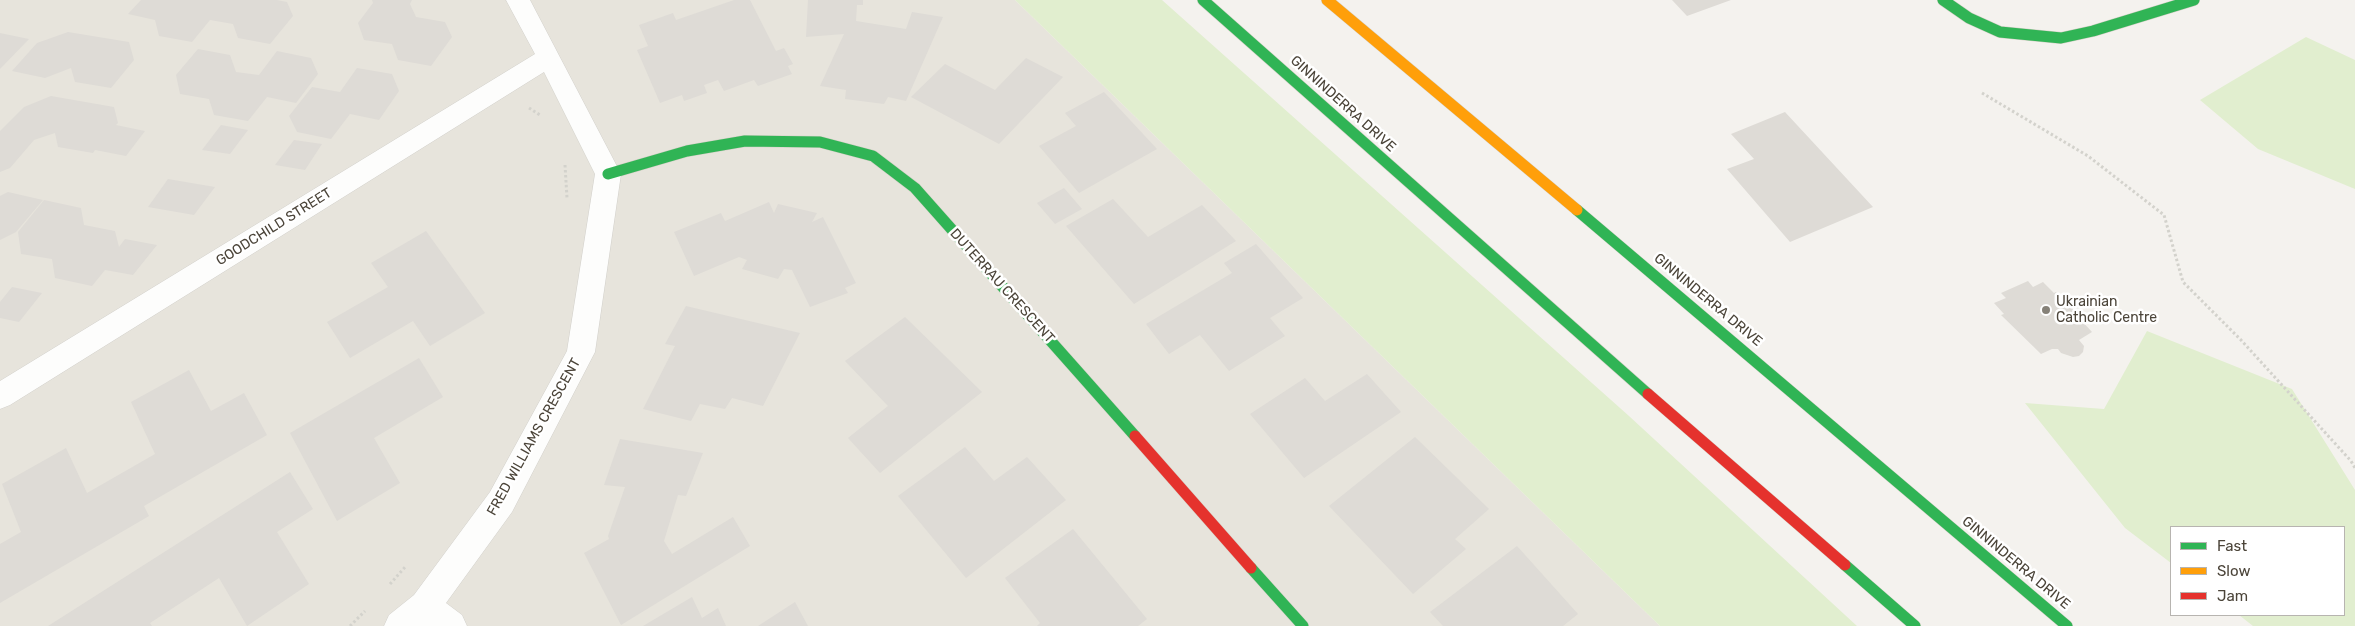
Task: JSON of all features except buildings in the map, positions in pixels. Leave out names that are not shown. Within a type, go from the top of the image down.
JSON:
[{"type":"main road","name":"GINNINDERRA DRIVE","points":[[1203,0],[1630,378],[1915,626]]},
{"type":"main road","name":"GINNINDERRA DRIVE","points":[[1327,0],[1713,324],[2068,626]]},
{"type":"main road","points":[[1943,0],[1968,18],[2000,32],[2061,38],[2093,31],[2194,0]]},
{"type":"main road","name":"DUTERRAU CRESCENT","points":[[608,174],[687,151],[746,142],[820,142],[873,156],[915,188],[1303,626]]},
{"type":"street","points":[[518,0],[608,174]]},
{"type":"street","name":"GOODCHILD STREET","points":[[0,396],[549,57]]},
{"type":"street","name":"FRED WILLIAMS CRESCENT","points":[[400,626],[425,606],[501,502],[581,352],[608,174]]},
{"type":"street","points":[[425,606],[451,626]]},
{"type":"path","points":[[510,81],[527,108],[533,109],[545,121]]},
{"type":"path","points":[[1982,93],[2088,156],[2164,215],[2183,282],[2241,340],[2345,454],[2355,468]]},
{"type":"path","points":[[565,160],[568,207]]},
{"type":"path","points":[[387,587],[407,565]]},
{"type":"path","points":[[350,626],[369,607]]},
{"type":"shaded area","points":[[0,0],[1015,0],[1660,626],[0,626]]},
{"type":"green space","points":[[1015,0],[1162,0],[1629,416],[1857,626],[1660,626]]},
{"type":"green space","points":[[2306,37],[2355,60],[2355,189],[2258,149],[2200,100]]},
{"type":"green space","points":[[2147,331],[2292,389],[2355,490],[2355,626],[2253,626],[2240,616],[2345,616],[2345,526],[2170,526],[2170,562],[2125,528],[2025,403],[2104,409]]},
{"type":"traffic: fast","points":[[1203,0],[1648,394]]},
{"type":"traffic: fast","points":[[1943,0],[1969,18],[2000,32],[2061,38],[2093,31],[2194,0]]},
{"type":"traffic: fast","points":[[608,174],[687,151],[745,141],[820,142],[873,156],[915,188],[1135,436]]},
{"type":"traffic: fast","points":[[1577,210],[2067,626]]},
{"type":"traffic: fast","points":[[1845,565],[1915,626]]},
{"type":"traffic: fast","points":[[1251,568],[1303,626]]},
{"type":"traffic: slow","points":[[1327,0],[1577,210]]},
{"type":"traffic: jam","points":[[1648,394],[1845,565]]},
{"type":"traffic: jam","points":[[1135,436],[1251,568]]},
{"type":"place","name":"Ukrainian Catholic Centre","points":[[2046,310]]}]
